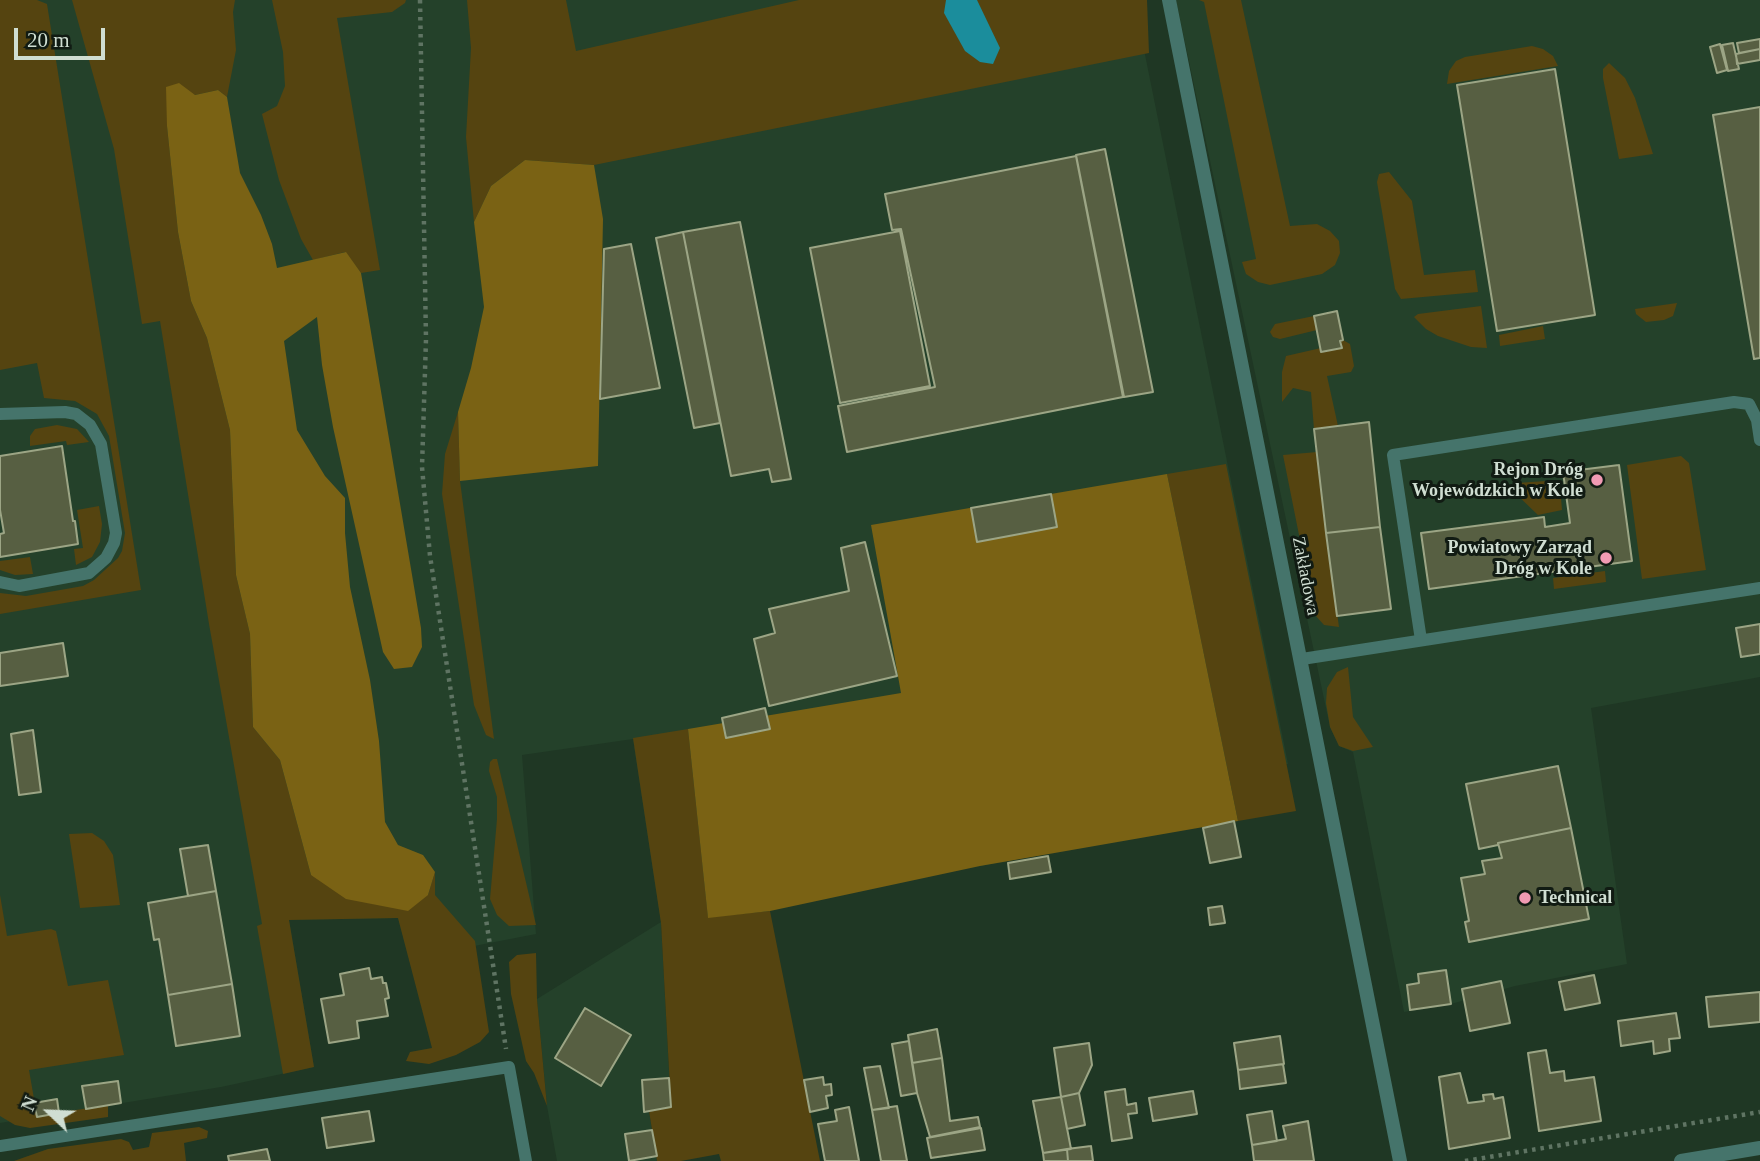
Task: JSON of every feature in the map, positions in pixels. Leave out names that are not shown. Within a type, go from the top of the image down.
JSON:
[{"type":"street","name":"Zakładowa","points":[[1169,0],[1400,1161]]},
{"type":"street","points":[[1681,1161],[1760,1148]]},
{"type":"lane","points":[[1421,640],[1393,455],[1734,402],[1749,404],[1757,420],[1760,440]]},
{"type":"lane","points":[[0,414],[65,412],[76,414],[90,425],[101,444],[116,533],[106,558],[89,573],[19,586],[0,582]]},
{"type":"lane","points":[[1302,659],[1760,588]]},
{"type":"lane","points":[[0,1146],[509,1067],[526,1161]]},
{"type":"path","points":[[420,0],[426,339],[422,467],[430,556],[509,1067]]},
{"type":"path","points":[[1465,1161],[1760,1112]]},
{"type":"shaded area","points":[[0,0],[1134,0],[1288,764],[1056,796],[1062,851],[980,866],[969,808],[761,852],[770,911],[661,923],[671,1107],[649,1111],[657,1161],[557,1161],[547,1106],[537,999],[661,922],[633,739],[522,755],[536,934],[438,953],[433,1048],[398,918],[289,920],[314,1067],[221,1087],[0,1123]]},
{"type":"shaded area","points":[[0,0],[37,0],[47,4],[141,590],[0,614],[0,593],[26,596],[83,586],[94,580],[118,558],[125,533],[109,436],[97,414],[75,401],[44,398],[37,363],[0,370]]},
{"type":"shaded area","points":[[72,0],[235,0],[233,12],[236,50],[227,97],[218,90],[195,95],[167,87],[167,126],[178,232],[191,301],[207,338],[230,430],[236,575],[250,634],[253,727],[280,760],[311,875],[428,895],[435,872],[435,895],[475,941],[489,1032],[480,1042],[456,1055],[429,1064],[406,1061],[410,1052],[432,1048],[398,918],[289,920],[314,1067],[283,1074],[257,926],[262,924],[209,624],[160,321],[142,324],[114,149]]},
{"type":"shaded area","points":[[272,0],[406,0],[392,12],[337,18],[380,270],[361,273],[345,252],[313,260],[301,239],[279,180],[262,114],[277,106],[285,86],[283,52]]},
{"type":"shaded area","points":[[467,0],[566,0],[576,51],[799,0],[1147,0],[1149,53],[594,165],[525,160],[491,186],[474,222],[466,137],[471,48]]},
{"type":"shaded area","points":[[1176,0],[1760,0],[1760,677],[1591,708],[1627,964],[1404,1012],[1353,752],[1339,746],[1330,727]]},
{"type":"shaded area","points":[[1199,0],[1241,0],[1290,226],[1317,224],[1330,231],[1339,241],[1340,253],[1335,265],[1322,274],[1270,285],[1258,282],[1246,274],[1242,262],[1256,259],[1204,2]]},
{"type":"shaded area","points":[[1532,46],[1553,56],[1558,66],[1447,84],[1449,71],[1456,61],[1465,57]]},
{"type":"shaded area","points":[[1609,63],[1625,78],[1635,98],[1653,154],[1619,159],[1603,78],[1603,69]]},
{"type":"shaded area","points":[[179,83],[195,95],[218,90],[227,97],[240,173],[261,215],[272,244],[277,268],[346,252],[361,273],[421,628],[422,647],[412,667],[394,669],[383,652],[333,427],[317,317],[284,341],[297,430],[325,476],[345,498],[350,587],[370,680],[379,741],[385,822],[398,845],[423,855],[435,872],[428,895],[408,911],[346,899],[311,875],[280,760],[253,727],[250,634],[236,575],[230,430],[207,338],[191,301],[178,232],[167,126],[166,87]]},
{"type":"shaded area","points":[[525,160],[594,165],[603,219],[598,466],[460,481],[458,412],[484,307],[474,222],[491,186]]},
{"type":"shaded area","points":[[1389,172],[1412,201],[1424,275],[1475,270],[1478,292],[1401,299],[1395,289],[1377,182],[1379,174]]},
{"type":"shaded area","points":[[1677,303],[1673,316],[1664,320],[1646,322],[1636,314],[1635,309]]},
{"type":"shaded area","points":[[1481,306],[1487,348],[1471,347],[1438,336],[1414,317],[1418,314]]},
{"type":"shaded area","points":[[1314,316],[1317,330],[1280,339],[1273,337],[1270,332],[1275,324]]},
{"type":"shaded area","points":[[1543,326],[1545,339],[1500,346],[1499,335]]},
{"type":"shaded area","points":[[1340,341],[1350,344],[1354,366],[1351,372],[1327,376],[1338,426],[1314,429],[1311,392],[1293,388],[1282,402],[1282,372],[1286,356],[1321,348],[1322,352],[1341,348]]},
{"type":"shaded area","points":[[458,412],[460,481],[494,739],[486,735],[474,705],[442,494],[445,454]]},
{"type":"shaded area","points":[[57,425],[77,429],[89,442],[67,445],[66,441],[30,446],[30,436],[35,429]]},
{"type":"shaded area","points":[[1317,452],[1339,627],[1324,625],[1315,615],[1283,455]]},
{"type":"shaded area","points":[[1681,456],[1689,463],[1706,570],[1642,579],[1627,465]]},
{"type":"shaded area","points":[[1226,464],[1296,811],[1238,821],[1167,474]]},
{"type":"shaded area","points":[[1167,474],[1238,821],[980,866],[770,911],[708,918],[688,729],[901,693],[871,525]]},
{"type":"shaded area","points":[[1546,481],[1561,498],[1562,510],[1538,515],[1513,491],[1517,483]]},
{"type":"shaded area","points":[[99,506],[102,524],[100,542],[92,557],[76,565],[74,549],[83,548],[77,510]]},
{"type":"shaded area","points":[[30,557],[33,574],[15,575],[0,570],[0,561]]},
{"type":"shaded area","points":[[1605,571],[1606,582],[1554,589],[1553,578]]},
{"type":"shaded area","points":[[1348,667],[1353,717],[1373,747],[1353,751],[1339,746],[1330,727],[1326,703],[1327,688],[1337,672]]},
{"type":"shaded area","points":[[688,729],[708,917],[770,911],[820,1161],[721,1161],[719,1154],[681,1161],[657,1161],[649,1111],[671,1107],[661,923],[633,738]]},
{"type":"shaded area","points":[[493,759],[497,759],[536,925],[509,926],[497,915],[490,899],[497,819],[497,797],[489,771]]},
{"type":"shaded area","points":[[92,833],[104,841],[113,855],[120,905],[80,908],[69,834]]},
{"type":"shaded area","points":[[0,895],[7,936],[51,929],[56,931],[68,986],[108,980],[124,1055],[29,1070],[37,1116],[108,1105],[108,1117],[30,1128],[15,1125],[0,1116]]},
{"type":"shaded area","points":[[536,953],[537,999],[547,1106],[534,1073],[526,1061],[511,994],[509,962],[517,955]]},
{"type":"shaded area","points":[[199,1127],[208,1131],[207,1138],[184,1143],[186,1161],[14,1161],[48,1149],[121,1139],[129,1142],[133,1150],[149,1147],[152,1133]]},
{"type":"water","points":[[946,0],[977,0],[1000,48],[993,64],[980,62],[965,51],[944,13]]},
{"type":"building","points":[[1760,39],[1760,49],[1739,53],[1737,43]]},
{"type":"building","points":[[1733,43],[1739,69],[1728,71],[1722,45]]},
{"type":"building","points":[[1720,44],[1727,70],[1717,73],[1710,47]]},
{"type":"building","points":[[1760,49],[1760,60],[1737,64],[1736,54]]},
{"type":"building","points":[[1555,69],[1595,315],[1497,331],[1457,85]]},
{"type":"building","points":[[1760,107],[1760,358],[1754,359],[1713,115]]},
{"type":"building","points":[[1105,149],[1153,392],[1124,397],[1076,155]]},
{"type":"building","points":[[1076,156],[1123,397],[847,452],[838,406],[935,387],[901,229],[892,230],[885,194]]},
{"type":"building","points":[[740,222],[791,479],[772,482],[769,469],[731,476],[683,232]]},
{"type":"building","points":[[900,231],[930,386],[840,403],[810,248]]},
{"type":"building","points":[[683,232],[720,423],[694,428],[656,238]]},
{"type":"building","points":[[631,244],[660,388],[600,399],[604,249]]},
{"type":"building","points":[[1337,311],[1342,348],[1321,352],[1314,316]]},
{"type":"building","points":[[1369,422],[1380,527],[1326,533],[1314,429]]},
{"type":"building","points":[[62,446],[78,544],[0,557],[0,534],[4,533],[0,510],[0,456]]},
{"type":"building","points":[[1619,465],[1632,561],[1429,589],[1421,533],[1544,517],[1545,527],[1570,523],[1563,472]]},
{"type":"building","points":[[1051,494],[1057,527],[977,542],[971,508]]},
{"type":"building","points":[[1380,527],[1391,609],[1337,616],[1326,533]]},
{"type":"building","points":[[865,542],[897,676],[769,706],[754,639],[775,633],[769,609],[849,591],[841,548]]},
{"type":"building","points":[[1760,624],[1760,654],[1741,657],[1736,628]]},
{"type":"building","points":[[63,643],[68,676],[0,686],[0,653]]},
{"type":"building","points":[[765,708],[770,729],[726,738],[722,718]]},
{"type":"building","points":[[33,730],[41,792],[19,795],[11,734]]},
{"type":"building","points":[[1558,766],[1571,828],[1479,849],[1466,784]]},
{"type":"building","points":[[1234,821],[1241,857],[1210,863],[1203,828]]},
{"type":"building","name":"Technical","points":[[1571,828],[1589,919],[1469,942],[1465,922],[1469,921],[1461,878],[1485,874],[1482,861],[1502,858],[1498,843]]},
{"type":"building","points":[[208,845],[216,891],[188,896],[180,849]]},
{"type":"building","points":[[1048,856],[1051,872],[1010,879],[1008,863]]},
{"type":"building","points":[[216,891],[232,984],[168,995],[159,939],[154,940],[148,903]]},
{"type":"building","points":[[1222,906],[1225,923],[1210,925],[1208,908]]},
{"type":"building","points":[[369,968],[371,979],[382,977],[383,983],[386,983],[388,1016],[357,1021],[359,1038],[329,1043],[321,999],[344,995],[340,974]]},
{"type":"building","points":[[1446,970],[1451,1004],[1410,1010],[1407,985],[1419,983],[1418,974]]},
{"type":"building","points":[[1594,975],[1600,1003],[1565,1010],[1559,982]]},
{"type":"building","points":[[1501,981],[1510,1023],[1470,1031],[1462,989]]},
{"type":"building","points":[[232,984],[240,1036],[176,1046],[168,995]]},
{"type":"building","points":[[1760,992],[1760,1022],[1709,1027],[1706,997]]},
{"type":"building","points":[[585,1008],[631,1035],[601,1086],[555,1058]]},
{"type":"building","points":[[1676,1013],[1680,1038],[1669,1039],[1670,1051],[1654,1054],[1653,1041],[1621,1046],[1618,1021]]},
{"type":"building","points":[[937,1029],[942,1058],[912,1063],[908,1035]]},
{"type":"building","points":[[1280,1036],[1284,1064],[1238,1070],[1234,1043]]},
{"type":"building","points":[[909,1041],[917,1093],[901,1096],[892,1044]]},
{"type":"building","points":[[1089,1043],[1092,1065],[1079,1093],[1061,1097],[1054,1048]]},
{"type":"building","points":[[1546,1050],[1550,1073],[1564,1071],[1565,1081],[1594,1077],[1601,1121],[1539,1131],[1528,1053]]},
{"type":"building","points":[[942,1058],[950,1121],[978,1117],[980,1127],[930,1137],[917,1093],[912,1063]]},
{"type":"building","points":[[1283,1064],[1286,1083],[1240,1089],[1238,1070]]},
{"type":"building","points":[[880,1066],[889,1108],[872,1110],[864,1068]]},
{"type":"building","points":[[1460,1073],[1468,1103],[1484,1101],[1483,1095],[1493,1094],[1494,1099],[1503,1097],[1510,1138],[1449,1149],[1439,1077]]},
{"type":"building","points":[[823,1077],[824,1085],[831,1084],[832,1095],[826,1096],[828,1108],[810,1112],[804,1080]]},
{"type":"building","points":[[669,1078],[671,1107],[644,1112],[642,1080]]},
{"type":"building","points":[[118,1081],[121,1103],[86,1109],[82,1086]]},
{"type":"building","points":[[1125,1089],[1127,1105],[1136,1103],[1137,1113],[1128,1114],[1132,1138],[1112,1141],[1105,1092]]},
{"type":"building","points":[[1193,1091],[1197,1114],[1153,1121],[1149,1098]]},
{"type":"building","points":[[1079,1093],[1085,1125],[1067,1129],[1061,1097]]},
{"type":"building","points":[[1061,1097],[1071,1149],[1043,1153],[1033,1101]]},
{"type":"building","points":[[57,1099],[59,1113],[37,1117],[34,1103]]},
{"type":"building","points":[[897,1106],[907,1161],[881,1161],[872,1110]]},
{"type":"building","points":[[849,1107],[859,1161],[825,1161],[818,1124],[837,1121],[835,1110]]},
{"type":"building","points":[[369,1111],[374,1141],[327,1148],[322,1118]]},
{"type":"building","points":[[1272,1111],[1277,1141],[1252,1145],[1247,1115]]},
{"type":"building","points":[[1308,1121],[1314,1161],[1254,1161],[1252,1145],[1286,1139],[1283,1126]]},
{"type":"building","points":[[981,1128],[985,1150],[931,1158],[927,1138]]},
{"type":"building","points":[[652,1130],[657,1156],[629,1161],[625,1134]]},
{"type":"building","points":[[1091,1146],[1093,1161],[1068,1161],[1067,1149]]},
{"type":"building","points":[[267,1149],[270,1161],[229,1161],[228,1156]]},
{"type":"building","points":[[1067,1149],[1068,1161],[1044,1161],[1043,1153]]},
{"type":"place","name":"Rejon Dróg Wojewódzkich w Kole","points":[[1597,480]]},
{"type":"place","name":"Powiatowy Zarząd Dróg w Kole","points":[[1606,558]]},
{"type":"place","name":"Technical","points":[[1525,898]]}]
